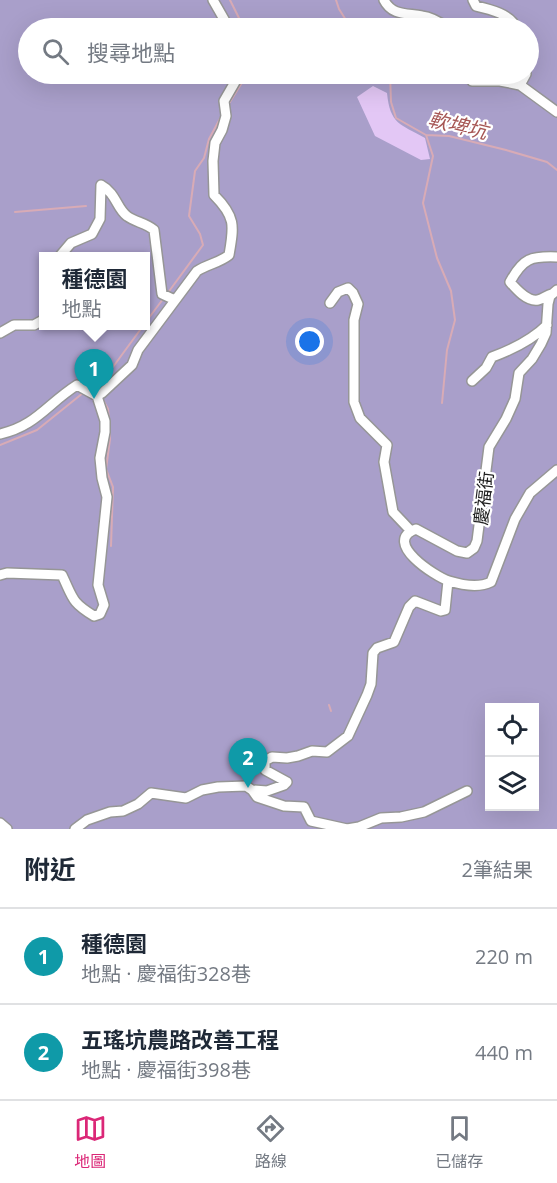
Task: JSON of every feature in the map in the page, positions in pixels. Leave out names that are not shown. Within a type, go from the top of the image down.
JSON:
[{"type":"street","points":[[213,0],[223,18]]},
{"type":"street","points":[[384,0],[391,9],[397,12],[429,18]]},
{"type":"street","points":[[472,0],[476,6],[507,18]]},
{"type":"street","points":[[150,329],[169,297],[197,271],[206,265],[221,262],[229,255],[234,225],[225,207],[214,195],[213,160],[215,143],[222,130],[224,101],[234,84]]},
{"type":"street","points":[[512,84],[520,86],[557,112]]},
{"type":"street","points":[[63,252],[71,243],[92,234],[100,219],[101,185],[116,199],[126,216],[154,230],[169,297]]},
{"type":"street","points":[[554,292],[539,300],[530,299],[510,282],[519,266],[537,256],[557,257]]},
{"type":"street","points":[[330,303],[338,292],[348,288],[358,304],[354,321],[354,402],[360,418],[387,445],[384,462],[393,512],[411,531]]},
{"type":"street","name":"慶福街","points":[[554,292],[548,303],[547,325],[541,344],[532,359],[519,373],[515,399],[489,447],[477,541],[474,548],[467,553],[457,551],[416,529],[411,531],[405,539],[406,551],[447,581],[477,585],[491,582],[515,519],[530,493],[557,470]]},
{"type":"street","points":[[0,333],[14,326],[34,325],[39,322]]},
{"type":"street","points":[[472,381],[486,369],[492,357],[507,352],[538,334],[547,325]]},
{"type":"street","points":[[94,393],[132,365],[150,330]]},
{"type":"street","points":[[0,442],[12,432],[37,418],[48,405],[77,385],[94,393],[105,421],[100,458],[107,497],[98,585],[104,606],[100,614],[94,616],[79,606],[71,597],[62,575],[7,573],[0,575]]},
{"type":"street","points":[[0,434],[12,432]]},
{"type":"street","points":[[252,790],[267,791],[287,782],[265,770],[266,761],[272,757],[287,758],[312,751],[327,752],[348,736],[371,684],[373,653],[377,648],[394,642],[415,601],[441,611],[445,610],[447,581]]},
{"type":"street","points":[[75,829],[87,820],[110,812],[123,811],[138,804],[151,793],[186,798],[202,790],[232,785],[246,786],[257,797],[284,806],[304,807],[311,821],[347,829],[381,818],[424,812],[467,791]]},
{"type":"street","points":[[0,823],[7,829]]},
{"type":"shaded area","points":[[0,0],[557,0],[557,829],[0,829]]},
{"type":"shaded area","points":[[373,86],[387,93],[391,111],[398,122],[425,138],[430,159],[421,160],[375,136],[357,97]]},
{"type":"waterway","points":[[230,0],[239,18]]},
{"type":"waterway","name":"軟埤坑","points":[[336,0],[345,18]]},
{"type":"waterway","points":[[228,105],[241,84]]},
{"type":"waterway","name":"軟埤坑","points":[[390,84],[391,102],[396,118],[426,135],[449,136],[506,150],[547,162],[557,170]]},
{"type":"waterway","points":[[167,294],[203,245],[200,234],[189,216],[195,171],[204,158],[209,139],[222,115]]},
{"type":"waterway","points":[[426,135],[433,156],[423,203],[437,258],[451,291],[455,320],[447,350],[442,403]]},
{"type":"waterway","points":[[15,212],[86,206]]},
{"type":"waterway","points":[[150,316],[163,299]]},
{"type":"waterway","points":[[90,387],[110,371],[140,330]]},
{"type":"waterway","points":[[0,445],[37,430],[83,393]]},
{"type":"waterway","points":[[101,396],[108,409],[109,419]]},
{"type":"waterway","points":[[109,424],[110,439],[106,469],[113,487],[111,546]]},
{"type":"waterway","points":[[329,705],[331,711]]},
{"type":"place","name":"種德園","points":[[94,399]]},
{"type":"place","name":"五瑤坑農路改善工程","points":[[248,788]]}]
